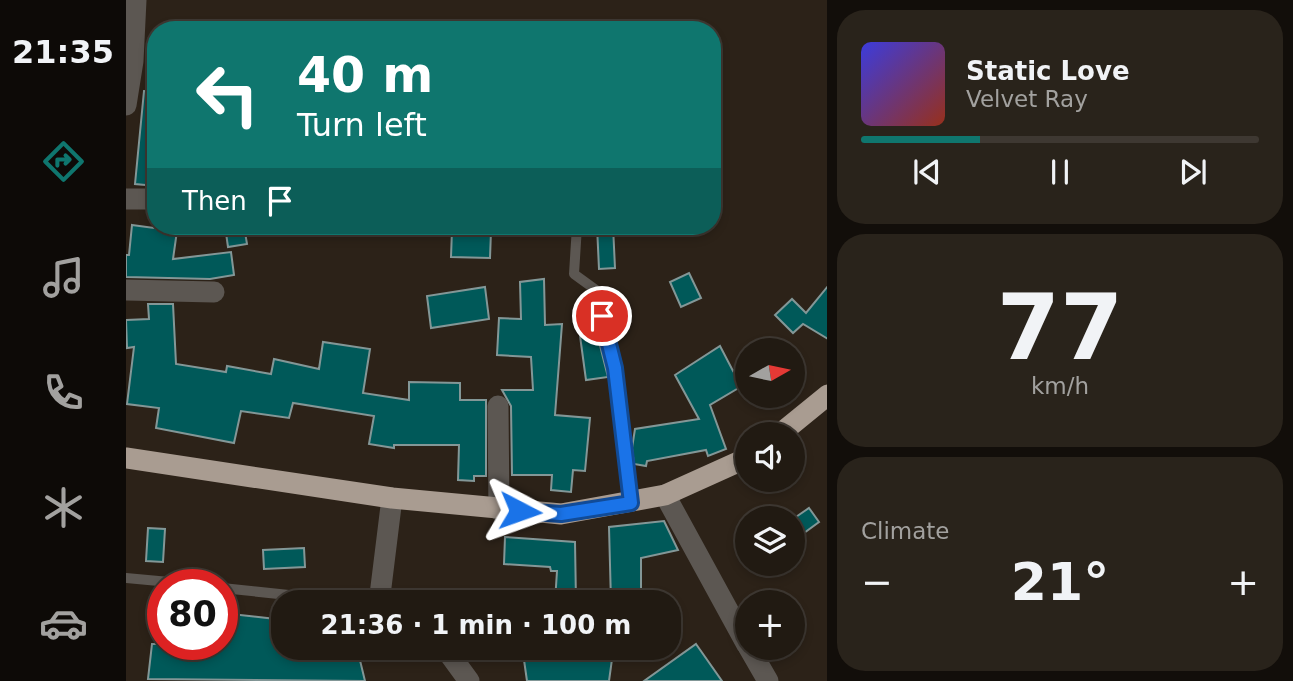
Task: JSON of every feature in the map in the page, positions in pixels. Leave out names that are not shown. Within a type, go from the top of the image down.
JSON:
[{"type":"highway","points":[[795,422],[827,396]]},
{"type":"highway","points":[[126,458],[392,498],[561,514],[666,495],[735,463]]},
{"type":"street","points":[[126,105],[133,61],[136,0]]},
{"type":"street","points":[[126,199],[147,199]]},
{"type":"street","points":[[126,290],[214,292]]},
{"type":"street","points":[[498,406],[499,510]]},
{"type":"street","points":[[666,495],[735,622]]},
{"type":"street","points":[[385,590],[392,498]]},
{"type":"street","points":[[454,660],[469,681]]},
{"type":"street","points":[[756,660],[768,681]]},
{"type":"lane","points":[[577,235],[574,274],[596,290],[615,368],[631,503]]},
{"type":"lane","points":[[126,578],[147,580]]},
{"type":"lane","points":[[238,590],[271,593]]},
{"type":"building","points":[[144,91],[147,91],[147,185],[135,184]]},
{"type":"building","points":[[132,225],[147,227],[147,235],[176,235],[173,259],[231,252],[234,275],[210,279],[126,277],[126,255],[129,255]]},
{"type":"building","points":[[226,235],[246,235],[247,244],[228,247]]},
{"type":"building","points":[[452,235],[491,235],[490,258],[451,257]]},
{"type":"building","points":[[597,235],[613,235],[615,268],[599,269]]},
{"type":"building","points":[[689,273],[701,298],[681,307],[670,282]]},
{"type":"building","points":[[544,279],[545,325],[562,324],[555,415],[590,418],[585,471],[573,470],[571,492],[551,490],[552,475],[512,475],[511,406],[502,390],[533,390],[531,357],[497,355],[499,318],[521,319],[520,282]]},
{"type":"building","points":[[485,287],[489,319],[431,328],[427,296]]},
{"type":"building","points":[[827,287],[827,338],[803,324],[793,333],[775,315],[792,299],[806,313]]},
{"type":"building","points":[[148,304],[173,304],[176,364],[226,372],[227,366],[271,374],[274,359],[319,369],[323,342],[370,349],[363,393],[409,400],[409,382],[460,383],[460,400],[486,400],[486,476],[474,476],[474,481],[458,480],[459,445],[394,445],[394,448],[369,444],[374,416],[293,403],[289,418],[241,411],[234,443],[156,428],[159,408],[127,404],[134,347],[127,348],[126,320],[149,319]]},
{"type":"building","points":[[593,318],[608,377],[586,380],[578,321]]},
{"type":"building","points":[[720,346],[733,371],[735,369],[735,390],[710,405],[726,449],[708,456],[706,450],[647,461],[646,466],[634,464],[632,448],[635,429],[699,419],[675,375]]},
{"type":"building","points":[[809,508],[819,522],[805,532],[805,511]]},
{"type":"building","points":[[664,521],[678,550],[641,558],[641,590],[611,590],[609,527]]},
{"type":"building","points":[[148,528],[165,529],[163,562],[146,561]]},
{"type":"building","points":[[505,537],[575,542],[576,590],[556,590],[557,571],[551,571],[550,567],[504,564]]},
{"type":"building","points":[[304,548],[305,567],[264,569],[263,550]]},
{"type":"building","points":[[238,615],[271,619],[271,660],[360,660],[365,681],[148,679],[150,660],[238,660]]},
{"type":"building","points":[[696,644],[722,681],[644,681],[674,660],[681,660],[681,655]]},
{"type":"building","points":[[524,660],[612,660],[609,681],[527,681]]},
{"type":"route","points":[[520,511],[561,514],[631,503],[615,368],[602,316]]}]
